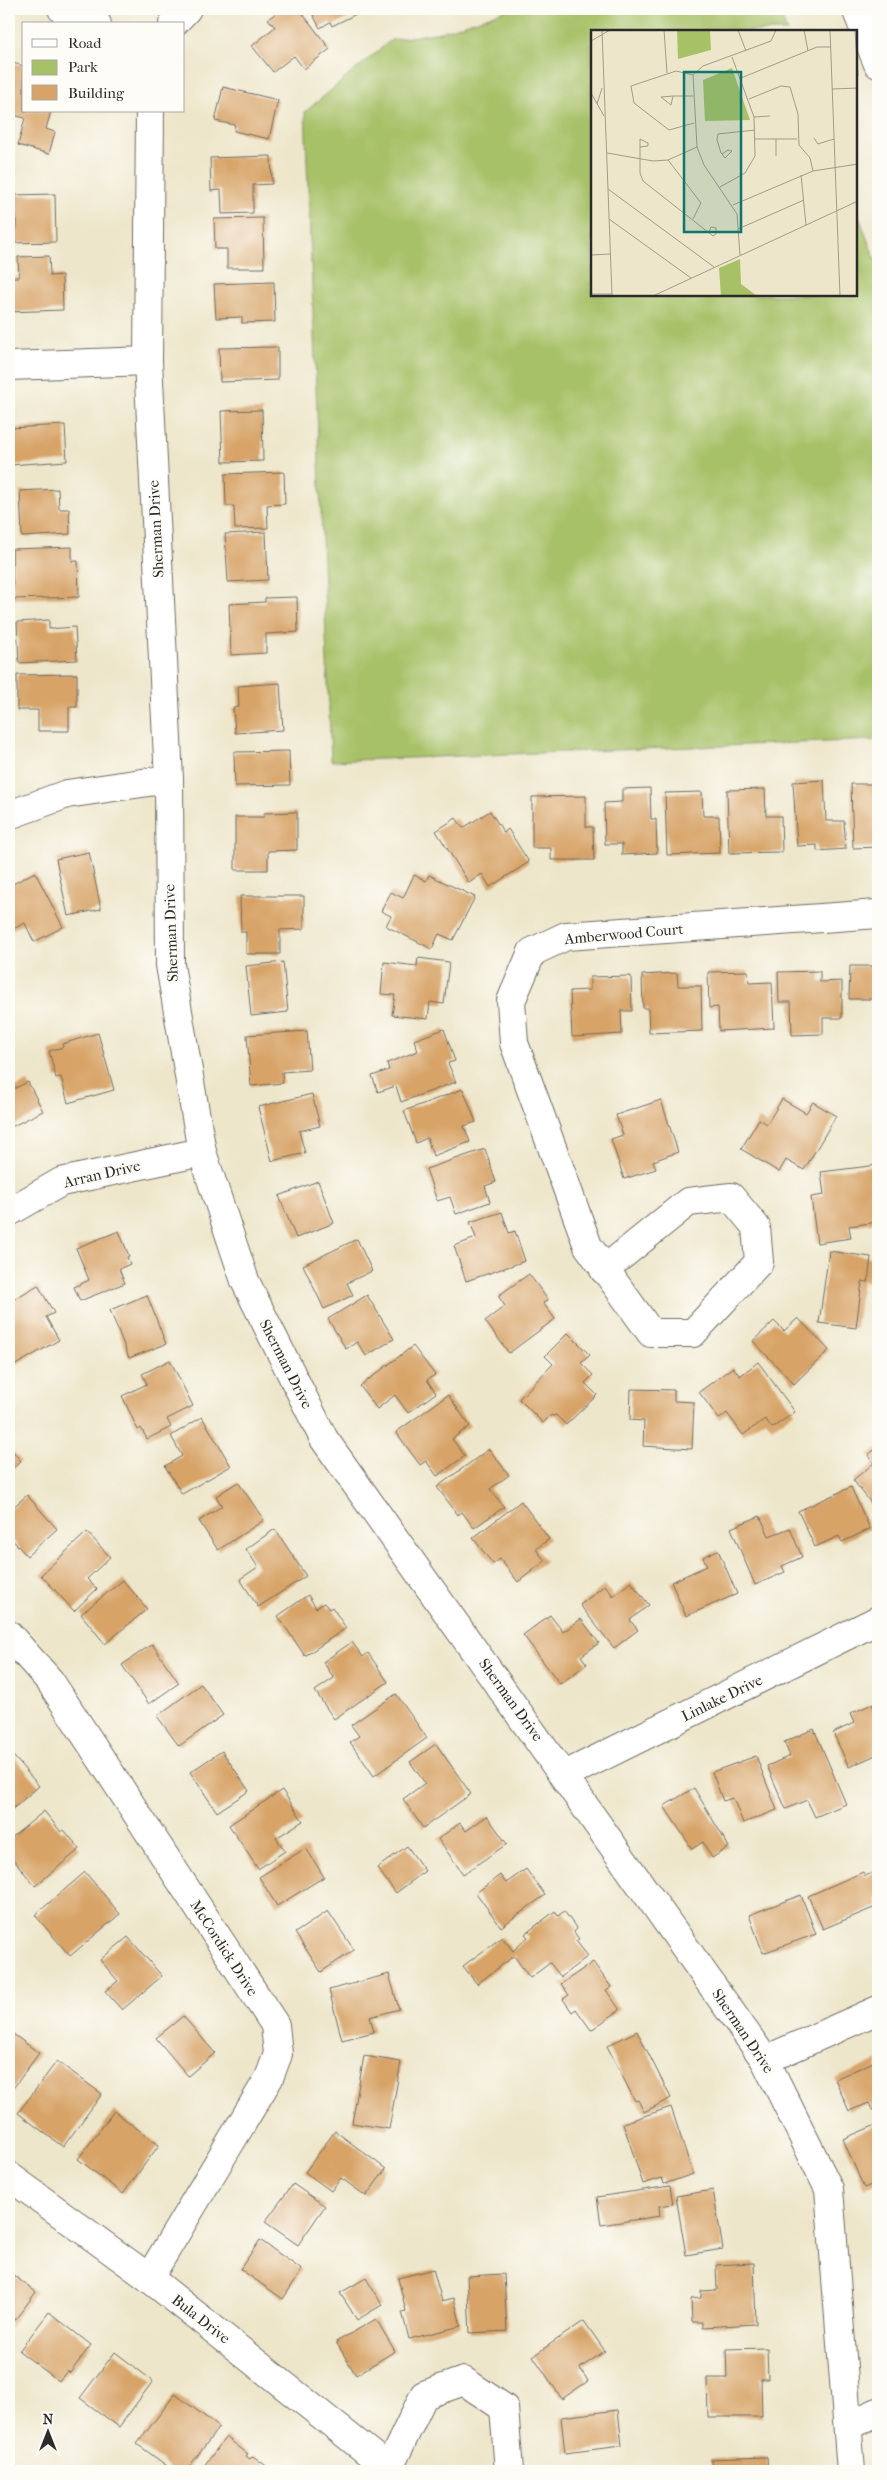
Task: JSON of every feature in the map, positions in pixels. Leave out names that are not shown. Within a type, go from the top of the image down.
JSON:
[{"type":"street","points":[[62,9],[92,22]]},
{"type":"street","points":[[175,22],[187,9]]},
{"type":"street","points":[[856,9],[878,64]]},
{"type":"street","name":"Sherman Drive","points":[[150,112],[148,361],[168,779],[170,965],[202,1152],[245,1281],[324,1439],[565,1775],[765,2060],[829,2189],[849,2425],[851,2471]]},
{"type":"street","points":[[9,366],[148,361]]},
{"type":"street","points":[[9,815],[67,794],[168,779]]},
{"type":"street","name":"Amberwood Court","points":[[604,1270],[688,1202],[731,1197],[756,1227],[759,1262],[692,1334],[651,1334],[604,1270],[588,1246],[514,1043],[511,1001],[532,952],[566,936],[878,914]]},
{"type":"street","name":"Arran Drive","points":[[9,1212],[61,1182],[202,1152]]},
{"type":"street","name":"Linlake Drive","points":[[565,1775],[878,1620]]},
{"type":"street","name":"McCordick Drive","points":[[9,1635],[50,1681],[275,2025],[278,2054],[269,2078],[149,2278]]},
{"type":"street","points":[[765,2060],[878,2010]]},
{"type":"street","name":"Bula Drive","points":[[9,2176],[149,2278],[391,2470],[424,2394],[464,2381],[504,2408],[508,2471]]},
{"type":"street","points":[[849,2425],[878,2412]]},
{"type":"green space","points":[[510,9],[778,9],[787,30],[591,30],[591,296],[857,296],[857,212],[878,267],[878,740],[331,761],[305,112],[391,40],[441,32]]},
{"type":"building","points":[[281,9],[299,9],[330,49],[304,69],[294,56],[273,72],[252,46],[275,27],[268,19]]},
{"type":"building","points":[[310,9],[366,9],[332,26],[330,22],[320,28]]},
{"type":"building","points":[[9,62],[22,65],[22,112],[51,112],[46,129],[55,132],[49,154],[18,145],[25,118],[9,114]]},
{"type":"building","points":[[223,87],[278,100],[269,139],[234,131],[235,125],[215,121]]},
{"type":"building","points":[[271,156],[272,184],[253,185],[253,213],[222,214],[221,190],[211,191],[210,158]]},
{"type":"building","points":[[55,194],[56,242],[9,243],[9,229],[16,229],[16,214],[12,214],[12,195]]},
{"type":"building","points":[[263,218],[264,268],[227,268],[227,249],[215,249],[214,219]]},
{"type":"building","points":[[49,256],[50,276],[62,275],[63,310],[9,312],[9,277],[19,277],[18,257]]},
{"type":"building","points":[[274,282],[275,322],[242,323],[242,317],[216,318],[214,284]]},
{"type":"building","points":[[278,347],[278,380],[220,382],[219,348]]},
{"type":"building","points":[[262,410],[263,461],[223,462],[221,411]]},
{"type":"building","points":[[65,425],[67,461],[9,465],[10,428]]},
{"type":"building","points":[[284,472],[285,504],[267,505],[268,528],[235,529],[234,506],[226,506],[225,474]]},
{"type":"building","points":[[58,489],[59,509],[69,509],[70,534],[22,537],[20,491]]},
{"type":"building","points":[[266,532],[268,580],[228,582],[225,534]]},
{"type":"building","points":[[72,547],[72,561],[78,561],[79,597],[13,599],[12,549]]},
{"type":"building","points":[[297,597],[298,632],[266,634],[266,653],[231,655],[229,604],[265,602],[265,598]]},
{"type":"building","points":[[49,620],[49,629],[75,627],[77,660],[19,663],[17,622]]},
{"type":"building","points":[[77,674],[77,707],[69,707],[69,731],[38,731],[38,710],[17,710],[17,675]]},
{"type":"building","points":[[280,683],[283,730],[235,733],[233,708],[239,707],[238,686]]},
{"type":"building","points":[[289,751],[290,785],[235,786],[234,752]]},
{"type":"building","points":[[824,780],[826,821],[844,821],[846,849],[817,851],[817,845],[797,846],[793,782]]},
{"type":"building","points":[[851,784],[878,784],[878,847],[853,848]]},
{"type":"building","points":[[650,788],[651,819],[656,819],[657,853],[622,855],[622,844],[605,844],[604,803],[622,802],[622,789]]},
{"type":"building","points":[[765,789],[766,816],[781,816],[782,852],[729,853],[727,790]]},
{"type":"building","points":[[702,792],[703,816],[719,816],[720,853],[667,855],[665,793]]},
{"type":"building","points":[[586,796],[586,827],[593,827],[594,860],[551,860],[551,848],[532,848],[532,797]]},
{"type":"building","points":[[490,811],[504,833],[508,829],[529,862],[490,887],[482,874],[469,883],[436,831],[456,818],[463,828]]},
{"type":"building","points":[[297,812],[297,850],[268,851],[268,870],[235,870],[235,817],[264,817],[264,813]]},
{"type":"building","points":[[89,852],[101,909],[68,916],[56,859]]},
{"type":"building","points":[[35,872],[63,927],[34,942],[25,923],[9,931],[9,886]]},
{"type":"building","points":[[414,875],[426,881],[429,875],[475,897],[453,940],[439,934],[432,949],[386,926],[391,916],[381,911],[391,892],[403,898]]},
{"type":"building","points":[[240,896],[304,896],[304,929],[280,930],[280,954],[246,954],[246,932],[241,932]]},
{"type":"building","points":[[418,958],[449,962],[444,1004],[430,1002],[428,1019],[392,1015],[395,995],[381,994],[384,962],[417,966]]},
{"type":"building","points":[[283,962],[288,1012],[251,1016],[246,966]]},
{"type":"building","points":[[850,966],[878,966],[878,999],[849,999]]},
{"type":"building","points":[[748,971],[749,983],[772,982],[774,1028],[719,1031],[718,1007],[709,1008],[708,972]]},
{"type":"building","points":[[820,971],[820,982],[842,981],[842,1018],[823,1018],[823,1034],[792,1035],[791,1002],[779,1002],[778,972]]},
{"type":"building","points":[[677,973],[678,986],[701,986],[702,1031],[649,1033],[648,1008],[643,1008],[642,975]]},
{"type":"building","points":[[631,976],[632,1011],[621,1011],[622,1034],[572,1037],[570,991],[590,990],[590,977]]},
{"type":"building","points":[[444,1029],[455,1061],[448,1063],[456,1082],[401,1102],[396,1086],[378,1092],[372,1076],[389,1070],[387,1063],[418,1051],[414,1040]]},
{"type":"building","points":[[307,1031],[310,1070],[282,1072],[283,1083],[251,1086],[247,1035]]},
{"type":"building","points":[[98,1033],[114,1090],[68,1103],[61,1077],[56,1078],[49,1051],[63,1047],[62,1044]]},
{"type":"building","points":[[28,1082],[43,1111],[9,1128],[9,1091]]},
{"type":"building","points":[[463,1089],[476,1122],[464,1126],[470,1142],[433,1156],[427,1138],[416,1143],[404,1111]]},
{"type":"building","points":[[312,1094],[320,1126],[299,1131],[305,1153],[272,1161],[258,1107]]},
{"type":"building","points":[[782,1099],[806,1113],[813,1102],[836,1116],[804,1170],[786,1160],[779,1172],[741,1149],[759,1119],[767,1124]]},
{"type":"building","points":[[661,1100],[678,1152],[653,1161],[656,1169],[624,1179],[611,1139],[623,1135],[616,1115]]},
{"type":"building","points":[[485,1149],[496,1182],[485,1186],[490,1202],[456,1214],[450,1197],[437,1201],[426,1169]]},
{"type":"building","points":[[878,1165],[878,1192],[874,1193],[878,1222],[849,1226],[851,1238],[817,1243],[811,1197],[824,1195],[821,1172]]},
{"type":"building","points":[[318,1181],[334,1223],[296,1238],[279,1196]]},
{"type":"building","points":[[502,1212],[509,1233],[515,1231],[525,1261],[466,1281],[454,1246],[476,1238],[470,1222]]},
{"type":"building","points":[[119,1231],[129,1256],[127,1257],[130,1264],[119,1269],[125,1283],[80,1301],[74,1287],[89,1280],[76,1248]]},
{"type":"building","points":[[357,1239],[372,1271],[347,1283],[353,1295],[324,1309],[303,1265]]},
{"type":"building","points":[[829,1251],[871,1257],[868,1282],[862,1281],[856,1328],[819,1323]]},
{"type":"building","points":[[529,1274],[548,1300],[543,1303],[555,1319],[509,1353],[485,1321],[505,1306],[498,1296]]},
{"type":"building","points":[[38,1285],[54,1313],[46,1317],[59,1340],[12,1367],[9,1362],[9,1302]]},
{"type":"building","points":[[147,1295],[166,1344],[129,1358],[110,1310]]},
{"type":"building","points":[[367,1295],[394,1339],[366,1356],[357,1342],[346,1349],[328,1319]]},
{"type":"building","points":[[798,1318],[829,1350],[794,1384],[753,1341],[774,1321],[784,1331]]},
{"type":"building","points":[[568,1333],[590,1355],[581,1363],[593,1375],[585,1383],[597,1395],[566,1425],[556,1415],[551,1415],[543,1423],[519,1399],[553,1364],[545,1356]]},
{"type":"building","points":[[413,1346],[435,1375],[427,1380],[436,1393],[408,1413],[395,1395],[377,1409],[360,1386]]},
{"type":"building","points":[[170,1360],[193,1406],[167,1419],[171,1427],[147,1439],[141,1428],[138,1430],[122,1396],[147,1384],[142,1374]]},
{"type":"building","points":[[758,1362],[795,1412],[772,1428],[765,1419],[743,1435],[727,1413],[719,1419],[699,1392],[733,1367],[740,1376]]},
{"type":"building","points":[[631,1389],[674,1390],[674,1401],[694,1402],[692,1449],[643,1446],[644,1421],[630,1420]]},
{"type":"building","points":[[448,1395],[470,1426],[452,1439],[465,1456],[437,1476],[426,1461],[420,1465],[396,1432]]},
{"type":"building","points":[[202,1417],[231,1466],[182,1494],[165,1466],[182,1456],[171,1436]]},
{"type":"building","points":[[9,1447],[21,1461],[9,1472]]},
{"type":"building","points":[[878,1447],[878,1512],[853,1480],[874,1463],[868,1455]]},
{"type":"building","points":[[489,1449],[509,1475],[490,1489],[504,1507],[474,1528],[462,1512],[458,1515],[437,1487]]},
{"type":"building","points":[[238,1482],[264,1520],[218,1550],[199,1521],[222,1506],[216,1496]]},
{"type":"building","points":[[851,1487],[870,1529],[842,1542],[839,1536],[815,1547],[798,1511]]},
{"type":"building","points":[[27,1495],[57,1529],[27,1556],[9,1536],[9,1511]]},
{"type":"building","points":[[521,1501],[549,1539],[536,1549],[545,1561],[518,1582],[500,1559],[493,1564],[473,1538]]},
{"type":"building","points":[[760,1516],[769,1536],[790,1528],[802,1557],[782,1566],[785,1572],[755,1585],[731,1528]]},
{"type":"building","points":[[275,1529],[306,1576],[258,1607],[240,1579],[258,1567],[246,1549]]},
{"type":"building","points":[[87,1532],[110,1557],[87,1579],[97,1589],[74,1611],[41,1575]]},
{"type":"building","points":[[718,1550],[737,1594],[686,1616],[671,1582],[707,1566],[703,1557]]},
{"type":"building","points":[[123,1580],[147,1609],[105,1644],[81,1614]]},
{"type":"building","points":[[631,1582],[649,1605],[630,1620],[638,1630],[614,1648],[580,1605],[605,1585],[613,1596]]},
{"type":"building","points":[[308,1595],[316,1608],[324,1603],[329,1609],[332,1607],[346,1628],[305,1656],[278,1616]]},
{"type":"building","points":[[550,1615],[563,1632],[581,1619],[599,1643],[581,1656],[587,1664],[560,1684],[523,1635]]},
{"type":"building","points":[[352,1642],[363,1657],[368,1653],[388,1682],[334,1719],[315,1691],[334,1678],[323,1662]]},
{"type":"building","points":[[152,1644],[179,1683],[149,1704],[122,1665]]},
{"type":"building","points":[[201,1684],[223,1715],[179,1746],[157,1716]]},
{"type":"building","points":[[396,1694],[427,1738],[374,1776],[350,1742],[359,1736],[351,1725]]},
{"type":"building","points":[[872,1704],[878,1717],[878,1754],[849,1767],[833,1733],[854,1723],[850,1714]]},
{"type":"building","points":[[814,1729],[846,1804],[815,1817],[807,1800],[786,1809],[767,1766],[790,1756],[784,1742]]},
{"type":"building","points":[[436,1744],[471,1794],[423,1828],[403,1799],[425,1783],[410,1762]]},
{"type":"building","points":[[9,1751],[39,1786],[9,1812]]},
{"type":"building","points":[[222,1751],[249,1791],[217,1812],[190,1772]]},
{"type":"building","points":[[756,1756],[777,1810],[743,1823],[733,1798],[723,1801],[712,1772]]},
{"type":"building","points":[[694,1788],[729,1847],[712,1858],[703,1842],[692,1849],[664,1806]]},
{"type":"building","points":[[282,1790],[303,1821],[276,1838],[285,1851],[258,1869],[229,1825]]},
{"type":"building","points":[[44,1811],[61,1832],[64,1830],[80,1849],[35,1886],[9,1854],[9,1840]]},
{"type":"building","points":[[487,1816],[507,1844],[463,1874],[438,1839],[460,1823],[466,1831]]},
{"type":"building","points":[[407,1846],[425,1871],[396,1893],[377,1868]]},
{"type":"building","points":[[306,1848],[324,1877],[277,1906],[259,1877]]},
{"type":"building","points":[[526,1869],[545,1895],[501,1927],[476,1893],[500,1875],[506,1883]]},
{"type":"building","points":[[878,1870],[878,1899],[876,1900],[878,1906],[823,1929],[808,1896],[863,1872],[865,1876]]},
{"type":"building","points":[[85,1872],[120,1914],[70,1956],[35,1915]]},
{"type":"building","points":[[801,1895],[816,1934],[763,1953],[749,1915]]},
{"type":"building","points":[[328,1911],[354,1950],[321,1972],[295,1933]]},
{"type":"building","points":[[555,1911],[558,1916],[564,1911],[577,1929],[574,1932],[579,1939],[576,1941],[588,1956],[561,1977],[550,1963],[530,1978],[514,1956],[477,1984],[463,1966],[502,1937],[513,1951],[528,1937],[525,1934]]},
{"type":"building","points":[[128,1937],[162,1976],[122,2010],[105,1991],[118,1981],[100,1960]]},
{"type":"building","points":[[593,1962],[611,1987],[606,1990],[620,2010],[591,2030],[576,2009],[572,2012],[563,1999],[569,1995],[561,1984]]},
{"type":"building","points":[[389,1974],[399,2009],[370,2017],[374,2032],[342,2040],[329,1990]]},
{"type":"building","points":[[183,2016],[215,2053],[188,2076],[156,2038]]},
{"type":"building","points":[[9,2031],[39,2053],[9,2094]]},
{"type":"building","points":[[637,2031],[671,2098],[644,2112],[638,2100],[635,2101],[607,2046]]},
{"type":"building","points":[[364,2056],[401,2062],[389,2129],[352,2123]]},
{"type":"building","points":[[878,2060],[878,2108],[872,2110],[869,2103],[849,2111],[835,2079]]},
{"type":"building","points":[[57,2061],[102,2094],[63,2147],[18,2113]]},
{"type":"building","points":[[671,2107],[693,2174],[664,2184],[662,2178],[643,2184],[623,2123]]},
{"type":"building","points":[[114,2111],[159,2145],[123,2194],[78,2159]]},
{"type":"building","points":[[878,2124],[878,2182],[864,2188],[843,2139]]},
{"type":"building","points":[[335,2131],[386,2169],[366,2196],[341,2178],[331,2191],[305,2172]]},
{"type":"building","points":[[293,2184],[325,2206],[298,2245],[265,2222]]},
{"type":"building","points":[[670,2186],[673,2204],[659,2206],[660,2216],[601,2225],[597,2197]]},
{"type":"building","points":[[713,2190],[723,2249],[686,2255],[676,2196]]},
{"type":"building","points":[[260,2240],[302,2270],[283,2299],[240,2269]]},
{"type":"building","points":[[754,2263],[756,2324],[703,2327],[703,2322],[692,2322],[691,2299],[701,2298],[701,2291],[717,2290],[716,2265]]},
{"type":"building","points":[[433,2269],[442,2301],[454,2298],[461,2326],[409,2339],[402,2312],[406,2311],[398,2278]]},
{"type":"building","points":[[9,2272],[36,2292],[9,2328]]},
{"type":"building","points":[[504,2274],[507,2331],[470,2333],[467,2276]]},
{"type":"building","points":[[366,2278],[382,2305],[357,2320],[340,2293]]},
{"type":"building","points":[[49,2312],[91,2345],[70,2373],[67,2371],[59,2381],[19,2351]]},
{"type":"building","points":[[376,2319],[395,2351],[356,2375],[336,2342]]},
{"type":"building","points":[[584,2321],[605,2351],[580,2368],[588,2381],[562,2399],[533,2356]]},
{"type":"building","points":[[767,2348],[768,2379],[761,2379],[762,2417],[708,2417],[707,2378],[727,2378],[726,2349]]},
{"type":"building","points":[[115,2352],[153,2381],[119,2427],[80,2398]]},
{"type":"building","points":[[175,2394],[219,2427],[186,2471],[174,2471],[137,2444]]},
{"type":"building","points":[[618,2410],[622,2446],[565,2453],[561,2417]]},
{"type":"building","points":[[226,2437],[248,2454],[246,2456],[250,2459],[253,2456],[273,2471],[200,2471]]},
{"type":"building","points":[[767,2457],[768,2471],[712,2471],[711,2459]]}]
